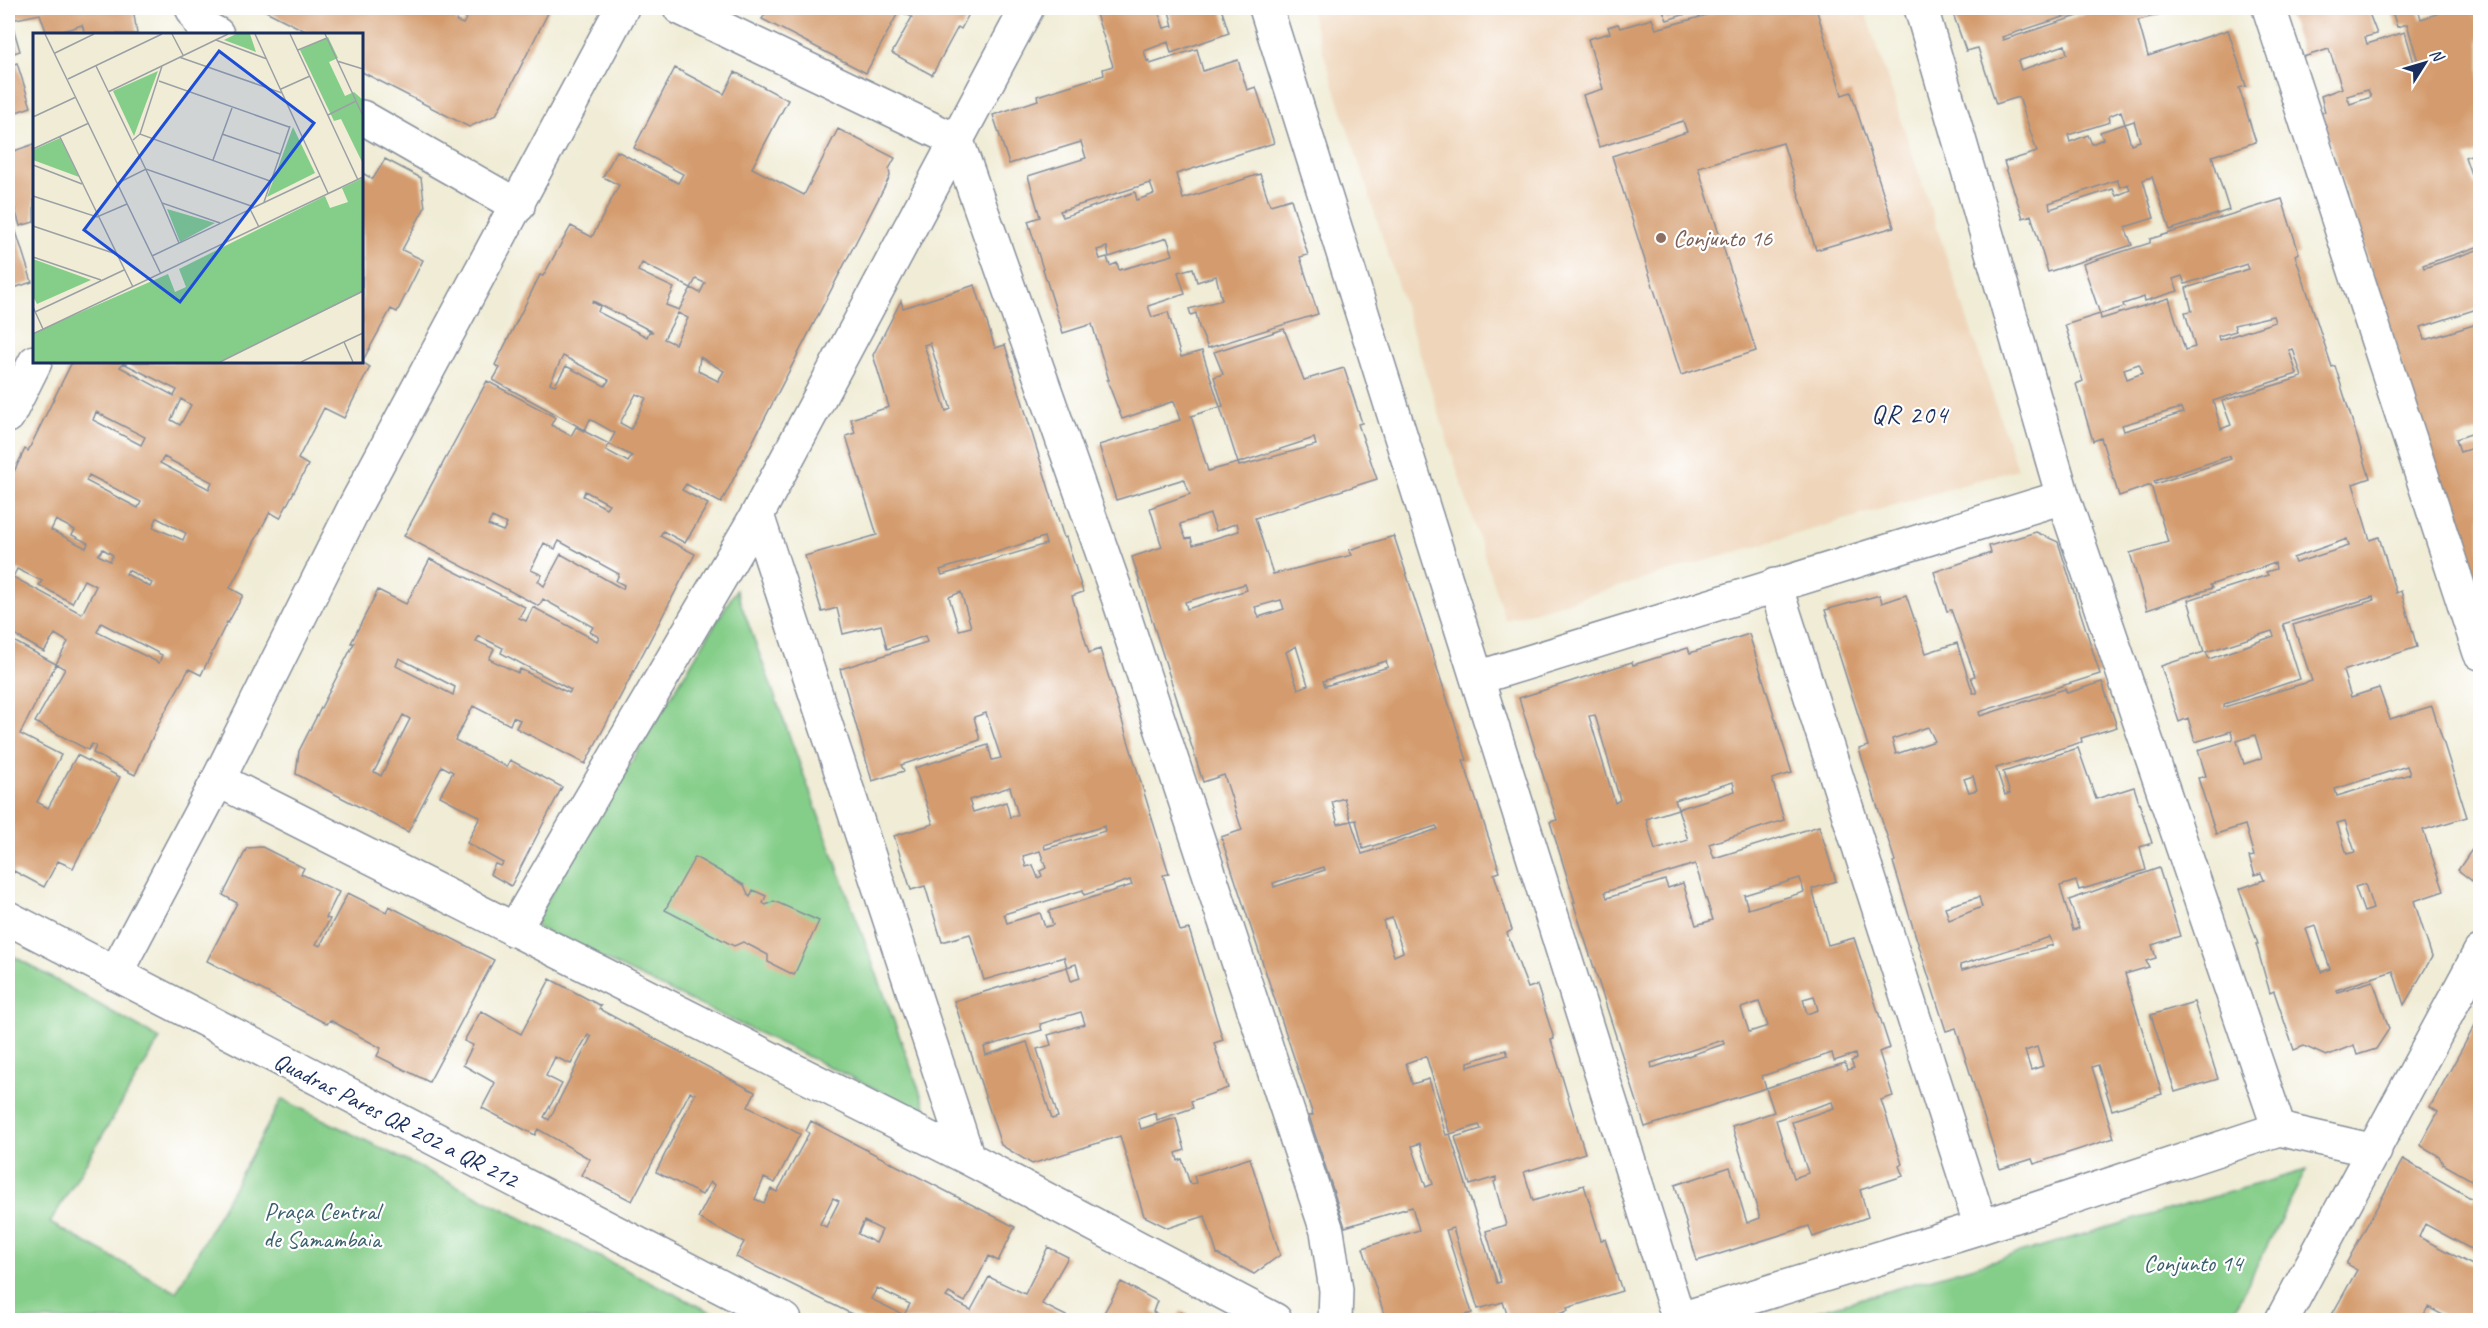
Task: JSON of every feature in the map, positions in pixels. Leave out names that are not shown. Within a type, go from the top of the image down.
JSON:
[{"type":"street","points":[[115,974],[218,780],[356,504],[518,206],[622,8]]},
{"type":"street","points":[[680,8],[957,141],[1118,597],[1327,1232],[1335,1290],[1335,1320]]},
{"type":"street","points":[[514,930],[757,515],[1026,8]]},
{"type":"street","points":[[1266,8],[1678,1320],[1982,1227],[2279,1129],[2375,1151]]},
{"type":"street","points":[[1921,8],[2063,497],[2279,1129]]},
{"type":"street","points":[[2269,8],[2481,653]]},
{"type":"street","points":[[363,118],[518,206]]},
{"type":"street","points":[[8,416],[34,363]]},
{"type":"street","points":[[1477,678],[2063,497]]},
{"type":"street","points":[[757,515],[968,1158]]},
{"type":"street","points":[[1775,585],[1982,1227]]},
{"type":"street","points":[[218,780],[968,1158],[1275,1320]]},
{"type":"street","name":"Quadras Pares QR 202 a QR 212","points":[[8,918],[785,1320]]},
{"type":"street","points":[[2282,1320],[2481,952]]},
{"type":"shaded area","name":"Conjunto 16","points":[[1309,8],[1864,8],[2017,469],[1505,620]]},
{"type":"green space","points":[[736,590],[928,1114],[532,925]]},
{"type":"green space","name":"Praça Central de Samambaia","points":[[8,953],[160,1039],[50,1223],[176,1292],[282,1099],[727,1320],[8,1320]]},
{"type":"green space","name":"Conjunto 14","points":[[2306,1170],[2229,1320],[1787,1320]]},
{"type":"building","points":[[8,8],[133,8],[137,33],[85,33],[82,25],[57,33],[47,33],[40,14],[11,20],[20,51],[8,55]]},
{"type":"building","points":[[260,8],[463,8],[456,21],[463,24],[471,10],[466,8],[550,9],[496,115],[469,127],[363,73],[363,33],[309,33]]},
{"type":"building","points":[[755,8],[977,8],[973,14],[970,12],[961,29],[958,27],[932,75],[892,53],[912,17],[899,11],[866,73],[762,19],[766,13]]},
{"type":"building","points":[[1094,8],[1157,8],[1164,28],[1173,26],[1168,8],[1221,8],[1229,33],[1171,53],[1168,42],[1144,51],[1147,61],[1149,60],[1150,64],[1197,49],[1203,71],[1238,60],[1247,90],[1256,87],[1274,143],[1176,174],[1183,199],[1260,174],[1270,205],[1291,199],[1308,255],[1300,257],[1318,314],[1208,348],[1196,313],[1191,315],[1189,309],[1222,300],[1216,276],[1197,282],[1193,268],[1178,272],[1185,294],[1148,306],[1152,317],[1168,312],[1181,357],[1202,351],[1220,407],[1223,406],[1214,377],[1223,374],[1214,352],[1284,329],[1304,380],[1344,368],[1362,423],[1358,424],[1377,479],[1255,518],[1273,574],[1352,555],[1349,550],[1394,536],[1467,760],[1463,760],[1500,872],[1494,874],[1512,930],[1507,933],[1528,988],[1537,985],[1585,1153],[1524,1172],[1533,1201],[1584,1185],[1601,1240],[1605,1239],[1622,1291],[1567,1308],[1568,1311],[1539,1320],[1509,1320],[1503,1302],[1478,1309],[1453,1228],[1446,1230],[1472,1313],[1449,1320],[1386,1320],[1363,1248],[1419,1230],[1412,1207],[1345,1227],[1309,1116],[1313,1115],[1221,837],[1242,830],[1224,775],[1203,782],[1132,557],[1162,547],[1150,508],[1190,494],[1184,479],[1116,500],[1099,445],[1180,420],[1174,401],[1122,419],[1107,380],[1109,380],[1092,324],[1063,333],[1028,221],[1040,217],[1028,176],[1086,158],[1081,142],[1009,164],[993,115],[1038,100],[1037,96],[1104,75],[1103,69],[1113,66]],"holes":[[[1150,183],[1154,194],[1137,200],[1135,192],[1063,217],[1060,211]],[[1167,238],[1173,255],[1119,270],[1117,263],[1110,266],[1107,257],[1100,259],[1097,250],[1107,247],[1109,257]],[[1220,407],[1238,463],[1208,471],[1191,416]],[[1314,438],[1316,445],[1239,466],[1238,463]],[[1210,514],[1216,531],[1237,523],[1239,531],[1193,545],[1191,538],[1186,539],[1180,524]],[[1245,584],[1247,590],[1187,609],[1185,602]],[[1281,600],[1284,609],[1259,617],[1255,607]],[[1296,646],[1308,685],[1298,689],[1286,652]],[[1386,661],[1388,667],[1325,686],[1323,681]],[[1344,798],[1351,821],[1338,824],[1332,802]],[[1356,820],[1363,849],[1436,826],[1438,829],[1362,854],[1351,821]],[[1324,867],[1325,870],[1274,887],[1273,883]],[[1392,918],[1403,952],[1394,956],[1383,921]],[[1506,1050],[1508,1055],[1468,1067],[1468,1062]],[[1426,1056],[1450,1134],[1446,1135],[1429,1079],[1412,1084],[1406,1063]],[[1479,1125],[1481,1129],[1455,1137],[1470,1185],[1496,1177],[1494,1182],[1506,1225],[1486,1231],[1501,1282],[1497,1283],[1450,1134]],[[1420,1143],[1433,1184],[1426,1187],[1412,1146]]]},
{"type":"building","points":[[1662,8],[1705,8],[1667,20]]},
{"type":"building","points":[[1733,8],[1816,8],[1842,95],[1851,92],[1894,227],[1816,250],[1783,143],[1698,167],[1756,351],[1681,375],[1612,156],[1687,132],[1683,121],[1599,147],[1583,95],[1603,89],[1588,39],[1610,33],[1608,27],[1618,24],[1620,28],[1652,19],[1656,29]]},
{"type":"building","points":[[1951,8],[2156,8],[2158,15],[2138,20],[2148,56],[2228,30],[2246,86],[2239,88],[2256,142],[2212,156],[2229,210],[2170,230],[2152,177],[2143,180],[2154,218],[2125,227],[2132,245],[2048,272],[2031,215],[2023,218],[2004,162],[2037,152],[2019,97],[1996,104],[1978,48],[1966,51]],"holes":[[[2088,9],[2090,12],[2003,40],[2002,37]],[[2065,45],[2067,54],[2021,70],[2018,61]],[[2121,111],[2125,124],[2100,132],[2103,139],[2092,144],[2088,135],[2070,142],[2068,135],[2110,122],[2109,116]],[[2134,121],[2140,141],[2131,144],[2125,124]],[[2117,180],[2120,187],[2128,184],[2130,190],[2116,196],[2113,189],[2050,209],[2049,203]]]},
{"type":"building","points":[[2286,8],[2367,8],[2377,34],[2365,37],[2367,44],[2405,32],[2415,66],[2419,65],[2407,24],[2397,27],[2391,8],[2418,8],[2421,19],[2446,11],[2445,8],[2480,8],[2480,152],[2465,157],[2475,186],[2480,184],[2480,246],[2423,265],[2424,268],[2480,249],[2480,308],[2421,327],[2425,340],[2480,323],[2480,431],[2456,439],[2460,452],[2480,446],[2480,612],[2321,113],[2325,112],[2321,96],[2342,88],[2329,49],[2303,57]],"holes":[[[2368,90],[2371,97],[2350,104],[2347,96]]]},
{"type":"building","points":[[17,63],[31,107],[8,115],[8,66]]},
{"type":"building","points":[[675,68],[724,94],[735,72],[788,100],[752,168],[804,195],[838,129],[895,158],[889,169],[890,176],[721,503],[686,484],[682,490],[708,504],[685,543],[663,531],[660,536],[695,554],[585,764],[516,728],[520,720],[513,717],[510,725],[473,706],[455,740],[507,767],[510,760],[562,787],[511,886],[490,874],[495,864],[501,866],[503,863],[467,843],[480,817],[440,796],[453,772],[442,766],[408,832],[296,774],[299,751],[354,643],[351,643],[378,590],[406,604],[430,559],[525,607],[519,618],[526,621],[533,607],[597,641],[599,637],[590,632],[593,627],[543,599],[539,606],[404,536],[487,381],[555,417],[551,425],[571,436],[576,427],[609,444],[615,433],[590,419],[585,430],[493,380],[500,368],[495,365],[540,275],[543,276],[571,226],[592,237],[619,185],[603,177],[617,151],[678,183],[683,174],[634,148]],"holes":[[[642,263],[691,288],[679,310],[666,305],[674,288],[638,271]],[[696,279],[705,283],[700,293],[691,288]],[[593,301],[653,332],[649,332],[647,337],[598,312],[600,306]],[[678,313],[688,318],[675,344],[664,339]],[[563,356],[609,380],[605,386],[566,366],[555,385],[550,383]],[[700,357],[724,371],[718,381],[698,371]],[[636,394],[646,398],[631,429],[620,423]],[[609,444],[632,456],[628,462],[606,450]],[[585,491],[609,504],[606,508],[583,496]],[[492,517],[507,524],[503,531],[488,525]],[[559,541],[619,574],[616,581],[624,585],[623,589],[561,554],[544,586],[538,581],[542,575],[531,570],[544,543],[555,549]],[[479,636],[503,648],[501,653],[571,690],[569,693],[520,669],[518,673],[489,659],[494,649],[476,641]],[[399,658],[455,687],[453,695],[396,666]],[[403,715],[410,719],[381,776],[374,772]]]},
{"type":"building","points":[[33,144],[33,222],[20,226],[8,185],[8,153]]},
{"type":"building","points":[[385,159],[421,178],[425,207],[402,250],[423,260],[397,312],[391,309],[363,360],[363,174],[373,179]]},
{"type":"building","points":[[2282,199],[2299,253],[2295,255],[2332,367],[2335,366],[2370,478],[2353,484],[2370,540],[2379,537],[2396,593],[2401,591],[2417,647],[2343,671],[2351,697],[2379,688],[2390,719],[2432,706],[2467,817],[2423,830],[2444,891],[2414,901],[2432,957],[2404,1005],[2393,971],[2336,990],[2337,992],[2373,981],[2389,1029],[2376,1049],[2357,1055],[2354,1045],[2326,1056],[2304,1046],[2294,1050],[2274,991],[2270,993],[2256,944],[2258,944],[2239,889],[2264,880],[2261,873],[2255,875],[2249,857],[2254,856],[2245,825],[2216,834],[2198,778],[2206,776],[2198,750],[2233,739],[2231,731],[2195,742],[2188,718],[2179,722],[2161,666],[2204,652],[2188,600],[2268,575],[2266,572],[2276,569],[2275,563],[2147,610],[2130,553],[2168,542],[2151,485],[2119,496],[2101,438],[2093,441],[2076,384],[2083,381],[2065,325],[2100,314],[2083,264],[2150,243],[2150,239]],"holes":[[[2247,264],[2249,269],[2186,288],[2192,311],[2185,312],[2195,347],[2185,350],[2169,298],[2101,319],[2100,314],[2124,307],[2123,304],[2144,297],[2145,301],[2178,291],[2173,279],[2182,276],[2185,284]],[[2273,316],[2275,322],[2219,340],[2218,336],[2236,331],[2234,325]],[[2293,349],[2302,377],[2222,401],[2231,425],[2221,429],[2213,401],[2297,374],[2289,350]],[[2139,364],[2143,373],[2127,379],[2124,369]],[[2181,408],[2183,413],[2124,431],[2122,425]],[[2230,456],[2231,459],[2155,484],[2154,481]],[[2347,539],[2349,546],[2295,563],[2293,558]],[[2373,597],[2374,600],[2293,625],[2312,681],[2224,707],[2224,704],[2300,679],[2283,624]],[[2272,631],[2274,636],[2209,659],[2206,652]],[[2255,735],[2262,758],[2244,764],[2237,741]],[[2407,766],[2410,774],[2337,796],[2335,789]],[[2345,821],[2355,852],[2347,854],[2337,823]],[[2365,884],[2373,909],[2364,912],[2355,887]],[[2316,926],[2330,969],[2321,972],[2306,929]]]},
{"type":"building","points":[[8,206],[32,282],[8,290]]},
{"type":"building","points":[[975,285],[995,348],[1005,345],[1064,538],[1066,537],[1083,592],[1072,596],[1089,653],[1100,649],[1169,874],[1163,875],[1180,931],[1189,929],[1223,1040],[1214,1043],[1228,1088],[1191,1101],[1193,1108],[1157,1120],[1156,1113],[1138,1119],[1141,1129],[1176,1118],[1185,1150],[1176,1153],[1178,1161],[1182,1159],[1190,1184],[1196,1183],[1194,1176],[1250,1158],[1280,1255],[1254,1274],[1217,1254],[1205,1216],[1168,1228],[1144,1216],[1120,1136],[1032,1164],[1001,1145],[954,1001],[1067,967],[1064,957],[984,980],[970,934],[942,942],[925,886],[911,890],[894,836],[933,824],[915,768],[988,745],[992,760],[1001,758],[986,713],[974,717],[980,740],[901,765],[904,771],[872,781],[840,669],[927,642],[925,636],[887,649],[881,625],[843,634],[837,608],[822,612],[805,556],[877,535],[846,436],[855,433],[851,419],[889,407],[873,355],[901,301],[903,308]],"holes":[[[930,343],[951,409],[946,411],[924,345]],[[1044,537],[1046,544],[942,575],[940,570]],[[961,592],[971,627],[959,630],[949,597]],[[1010,787],[1018,815],[1010,817],[1006,802],[973,812],[969,800]],[[1104,826],[1105,831],[1045,849],[1044,845]],[[1040,851],[1046,868],[1040,871],[1042,876],[1038,878],[1033,865],[1026,867],[1023,856]],[[1130,880],[1132,885],[1049,911],[1053,925],[1045,927],[1040,913],[1007,923],[1004,914],[1083,890],[1084,895]],[[1076,964],[1080,978],[1071,981],[1067,967]],[[1081,1012],[1085,1024],[1048,1035],[1051,1045],[1037,1049],[1058,1117],[1052,1119],[1027,1042],[986,1055],[984,1047],[1042,1030],[1040,1024]]]},
{"type":"building","points":[[72,363],[363,363],[370,367],[344,418],[324,408],[298,459],[308,465],[280,518],[270,512],[230,588],[243,595],[201,675],[189,669],[161,719],[135,775],[93,753],[96,746],[92,744],[88,750],[35,722],[65,669],[56,664],[68,642],[55,634],[44,652],[8,631],[8,484],[25,449],[28,451]],"holes":[[[123,363],[177,390],[174,396],[120,367]],[[181,399],[191,405],[180,425],[171,420]],[[96,412],[145,437],[141,445],[93,420]],[[164,457],[212,482],[209,489],[160,463]],[[89,475],[141,502],[138,508],[86,481]],[[157,518],[186,533],[183,540],[153,527]],[[56,520],[75,530],[72,535],[88,543],[86,548],[51,530]],[[103,549],[113,555],[110,561],[98,555]],[[17,569],[42,581],[39,585],[72,603],[84,580],[96,586],[82,614],[13,577]],[[128,570],[152,583],[150,587],[126,574]],[[101,623],[162,655],[159,663],[97,632]]]},
{"type":"building","points":[[2036,532],[2058,542],[2100,674],[1979,712],[1980,716],[2065,689],[2067,693],[2102,682],[2117,727],[2081,738],[2082,742],[1996,768],[2005,795],[2010,793],[2003,772],[2078,748],[2096,799],[2134,787],[2152,843],[2140,847],[2146,870],[2079,890],[2076,881],[2060,886],[2073,930],[2079,928],[2069,900],[2159,868],[2180,936],[2152,945],[2156,958],[2146,961],[2149,967],[2125,974],[2162,1094],[2112,1110],[2098,1065],[2092,1067],[2114,1138],[2034,1164],[2032,1159],[2000,1169],[1956,1028],[1946,1031],[1910,918],[1893,862],[1895,861],[1859,749],[1868,746],[1825,610],[1880,595],[1882,603],[1906,595],[1926,653],[1957,643],[1973,693],[1977,693],[1971,677],[1975,676],[1951,610],[1947,611],[1934,572],[1991,553],[1989,546]],"holes":[[[1928,727],[1935,741],[1896,754],[1892,739]],[[1973,776],[1977,790],[1969,792],[1964,779]],[[1979,897],[1982,907],[1949,920],[1945,907]],[[2050,937],[2053,945],[1962,970],[1960,965]],[[2037,1047],[2043,1066],[2031,1070],[2025,1051]]]},
{"type":"building","points":[[1749,634],[1792,773],[1772,779],[1784,820],[1709,844],[1714,858],[1819,826],[1836,881],[1812,889],[1828,945],[1854,938],[1890,1048],[1879,1052],[1893,1096],[1881,1100],[1902,1164],[1899,1166],[1903,1176],[1860,1190],[1868,1217],[1813,1237],[1809,1226],[1697,1261],[1675,1185],[1730,1167],[1747,1223],[1760,1218],[1732,1126],[1774,1112],[1766,1088],[1645,1127],[1573,902],[1575,902],[1550,822],[1557,820],[1519,698],[1632,662],[1633,665],[1688,648],[1690,653]],"holes":[[[1595,715],[1620,800],[1615,803],[1589,716]],[[1733,782],[1735,791],[1678,809],[1675,800]],[[1678,809],[1688,840],[1655,850],[1646,819]],[[1695,864],[1713,920],[1696,925],[1683,883],[1668,888],[1665,880],[1607,898],[1605,892]],[[1800,878],[1804,892],[1748,909],[1744,895]],[[1814,996],[1818,1010],[1807,1014],[1803,999]],[[1759,1002],[1768,1026],[1749,1032],[1741,1008]],[[1723,1040],[1724,1044],[1652,1068],[1651,1063]],[[1832,1053],[1834,1061],[1855,1054],[1856,1059],[1851,1061],[1854,1068],[1847,1070],[1845,1063],[1766,1088],[1762,1076]],[[1832,1102],[1834,1108],[1792,1122],[1808,1173],[1794,1178],[1776,1120]]]},
{"type":"building","points":[[8,638],[56,664],[20,734],[61,755],[37,802],[48,808],[77,755],[120,777],[73,868],[58,861],[44,887],[14,871],[12,876],[8,874]]},
{"type":"building","points":[[262,847],[304,868],[301,874],[339,892],[326,918],[330,919],[316,944],[320,946],[348,893],[386,912],[389,906],[494,960],[429,1082],[377,1056],[381,1048],[330,1020],[327,1024],[207,961],[237,903],[223,895],[247,848]]},
{"type":"building","points":[[2473,848],[2478,851],[2480,859],[2480,878],[2476,884],[2458,870]]},
{"type":"building","points":[[695,857],[744,885],[750,897],[753,890],[766,896],[763,903],[766,905],[774,901],[819,921],[794,975],[768,962],[768,955],[749,945],[743,942],[734,946],[665,910]]},
{"type":"building","points":[[550,979],[601,1006],[599,1009],[755,1092],[748,1107],[800,1134],[775,1183],[764,1178],[755,1199],[764,1203],[771,1189],[777,1192],[809,1133],[806,1131],[811,1121],[1015,1227],[998,1261],[989,1256],[965,1302],[949,1293],[946,1297],[971,1310],[989,1277],[1025,1294],[1048,1247],[1068,1257],[1042,1304],[1074,1320],[864,1320],[736,1257],[744,1242],[698,1218],[715,1185],[710,1182],[702,1195],[656,1172],[695,1094],[690,1092],[632,1201],[581,1175],[590,1159],[538,1129],[535,1135],[482,1108],[495,1083],[463,1065],[473,1045],[464,1041],[481,1011],[521,1034]],"holes":[[[588,1035],[591,1037],[549,1120],[544,1117],[562,1084],[546,1076],[555,1057],[571,1064]],[[833,1198],[839,1201],[826,1227],[820,1224]],[[864,1221],[882,1230],[876,1243],[858,1234]],[[877,1288],[910,1304],[904,1315],[871,1299]]]},
{"type":"building","points":[[2194,1002],[2218,1079],[2175,1092],[2151,1015]]},
{"type":"building","points":[[2480,1016],[2480,1185],[2443,1164],[2439,1156],[2420,1145],[2438,1112],[2430,1107]]},
{"type":"building","points":[[2403,1159],[2474,1200],[2480,1188],[2480,1254],[2425,1224],[2419,1237],[2480,1269],[2480,1320],[2452,1320],[2428,1307],[2421,1320],[2329,1320],[2357,1270],[2346,1264]]},
{"type":"building","points":[[1121,1282],[1157,1301],[1153,1312],[1169,1320],[1100,1320]]},
{"type":"building","points":[[1181,1311],[1198,1320],[1176,1320]]},
{"type":"place","name":"Conjunto 16","points":[[1661,238]]},
{"type":"district","name":"QR 204","points":[[1910,414]]}]
